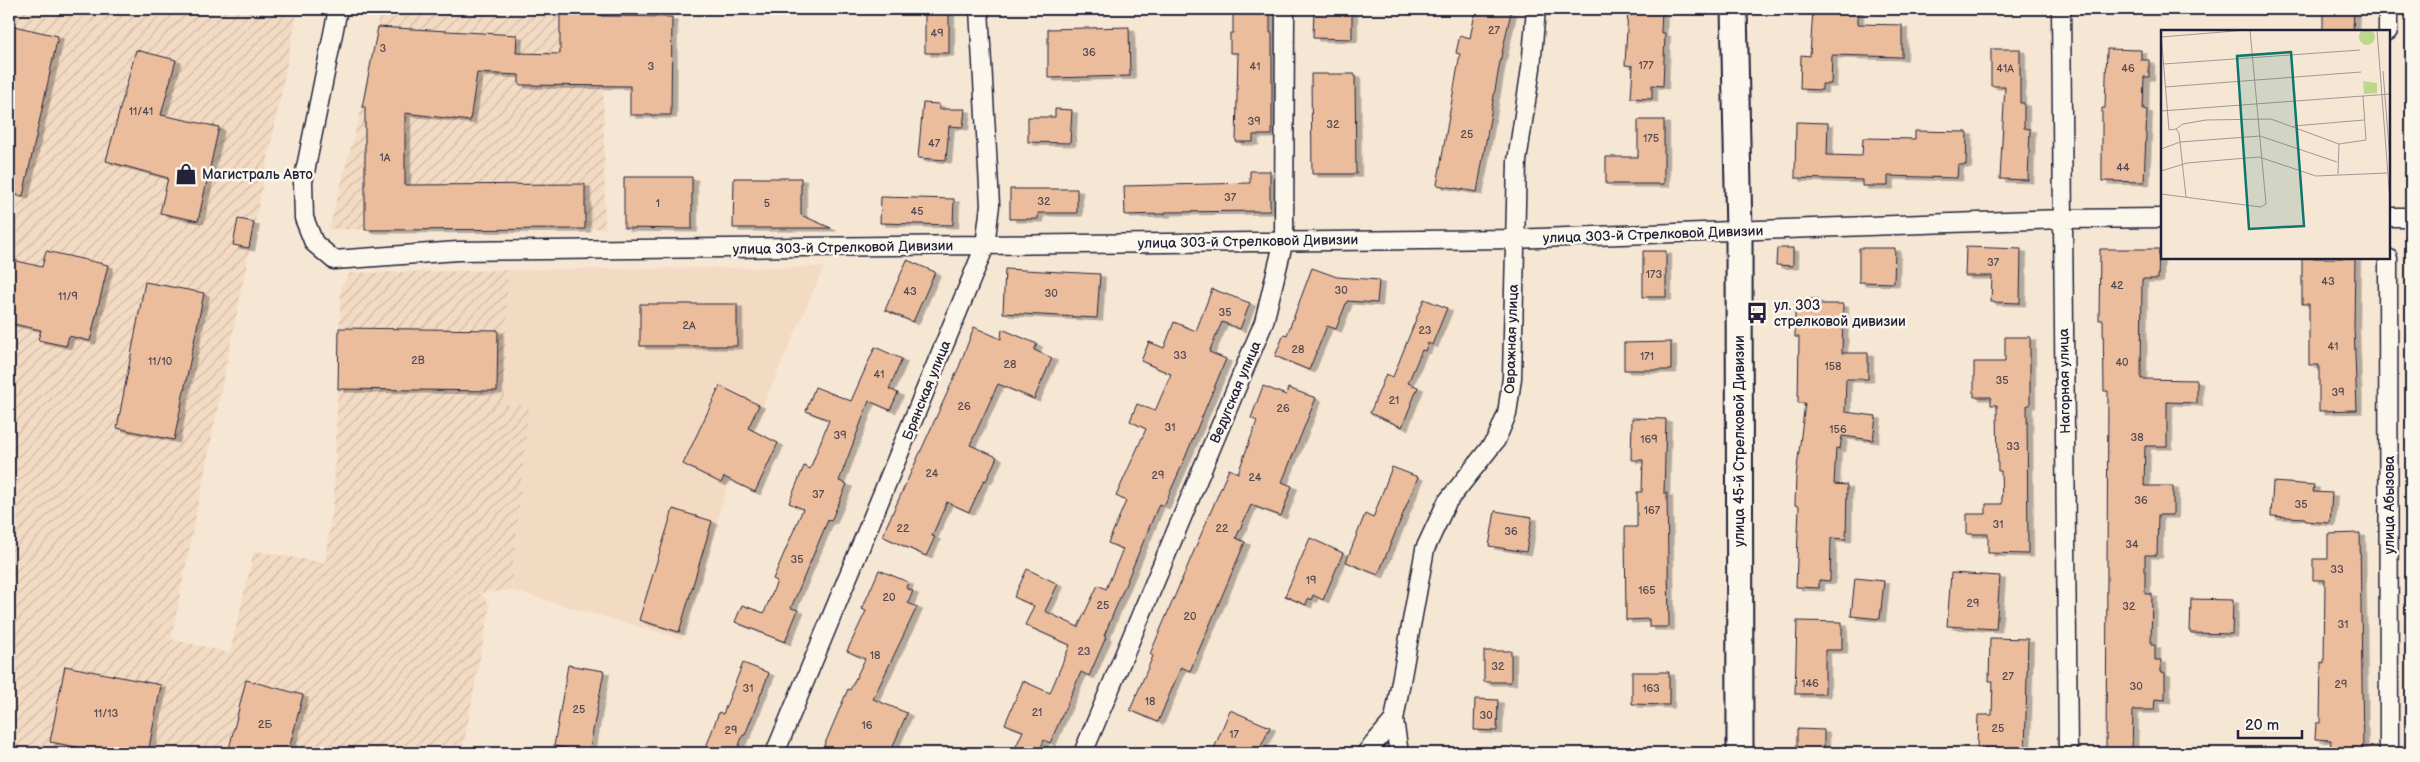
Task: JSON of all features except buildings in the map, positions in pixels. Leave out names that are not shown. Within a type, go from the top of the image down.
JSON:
[{"type":"main road","name":"улица 45-й Стрелковой Дивизии","points":[[1734,9],[1738,231],[1740,753]]},
{"type":"street","name":"улица 303-й Стрелковой Дивизии","points":[[338,9],[303,182],[304,218],[307,226],[314,243],[334,260],[458,251],[660,250],[932,244],[985,246],[1284,240],[1514,239],[2062,218],[2161,218]]},
{"type":"street","name":"Брянская улица","points":[[775,753],[985,246],[990,206],[979,9]]},
{"type":"street","name":"Ведугская улица","points":[[1083,753],[1264,322],[1284,240],[1285,9]]},
{"type":"street","name":"Овражная улица","points":[[1366,753],[1394,720],[1426,549],[1447,502],[1496,440],[1507,414],[1512,378],[1517,161],[1531,68],[1536,9]]},
{"type":"street","name":"Нагорная улица","points":[[2061,9],[2068,753]]},
{"type":"street","points":[[2388,9],[2388,30]]},
{"type":"street","points":[[2390,217],[2411,217]]},
{"type":"street","name":"улица Абызова","points":[[2388,259],[2389,753]]},
{"type":"street","points":[[1394,720],[1399,753]]},
{"type":"shaded area","points":[[9,9],[298,9],[171,639],[230,653],[254,551],[325,563],[334,497],[341,287],[351,273],[508,270],[505,404],[529,405],[511,590],[480,593],[490,605],[462,753],[9,753]]},
{"type":"shaded area","points":[[380,9],[602,9],[605,228],[329,229],[362,107],[366,81],[369,82]]},
{"type":"shaded area","points":[[824,267],[728,484],[682,639],[511,590],[529,405],[505,404],[508,270]]},
{"type":"place","name":"Магистраль Авто","points":[[186,174]]},
{"type":"place","name":"ул. 303 стрелковой дивизии","points":[[1757,313]]}]
